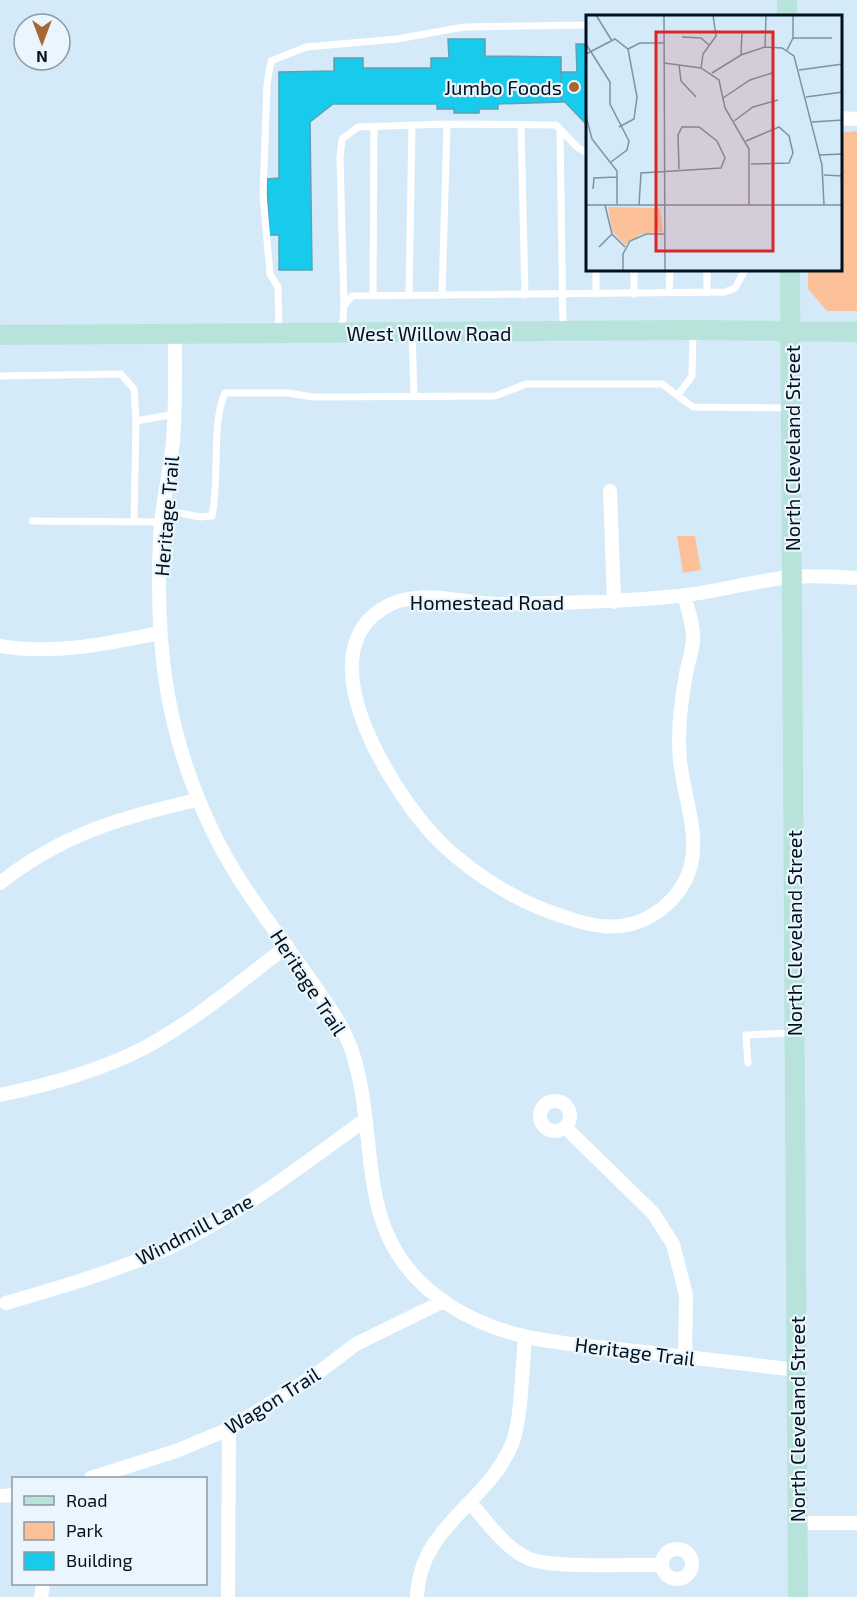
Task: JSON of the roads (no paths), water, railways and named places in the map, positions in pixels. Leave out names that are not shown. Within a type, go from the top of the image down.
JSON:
[{"type":"street","name":"North Cleveland Street","points":[[790,272],[789,408],[798,1597]]},
{"type":"street","name":"West Willow Road","points":[[0,335],[693,330],[857,332]]},
{"type":"street","name":"Heritage Trail","points":[[175,335],[175,414],[163,516],[159,633],[166,688],[177,742],[197,800],[226,860],[333,1013],[349,1043],[359,1075],[375,1203],[391,1246],[413,1276],[444,1301],[478,1323],[525,1338],[797,1370]]},
{"type":"street","points":[[610,491],[614,602]]},
{"type":"street","name":"Homestead Road","points":[[684,595],[693,642],[682,695],[680,757],[692,828],[691,864],[678,895],[653,915],[620,927],[588,925],[538,908],[488,880],[444,846],[407,804],[375,750],[354,688],[351,660],[359,631],[383,608],[412,598],[492,604],[614,602],[684,595],[792,576],[857,578]]},
{"type":"street","points":[[0,646],[57,650],[98,646],[159,633]]},
{"type":"street","points":[[0,882],[50,848],[83,832],[123,817],[197,800]]},
{"type":"street","points":[[0,1095],[41,1087],[144,1048],[178,1028],[287,946]]},
{"type":"street","name":"Windmill Lane","points":[[6,1303],[73,1283],[170,1246],[254,1198],[365,1120]]},
{"type":"street","points":[[565,1127],[653,1213],[673,1244],[686,1295],[685,1357]]},
{"type":"street","name":"Wagon Trail","points":[[97,1477],[176,1451],[229,1429],[314,1376],[356,1344],[444,1301]]},
{"type":"street","points":[[417,1597],[419,1575],[426,1555],[436,1538],[489,1482],[512,1442],[525,1338]]},
{"type":"street","points":[[228,1597],[229,1429]]},
{"type":"street","points":[[470,1503],[506,1542],[527,1558],[550,1563],[662,1564]]},
{"type":"street","points":[[798,1523],[857,1523]]},
{"type":"lane","points":[[279,334],[278,287],[270,274],[263,195],[267,84],[271,61],[306,47],[397,39],[464,27],[586,25]]},
{"type":"lane","points":[[442,295],[447,124]]},
{"type":"lane","points":[[342,333],[344,306],[340,157],[342,139],[358,127],[447,124],[556,125],[577,147],[586,152]]},
{"type":"lane","points":[[409,295],[412,125]]},
{"type":"lane","points":[[521,125],[525,295]]},
{"type":"lane","points":[[373,296],[374,127]]},
{"type":"lane","points":[[560,130],[563,332]]},
{"type":"lane","points":[[596,272],[596,294]]},
{"type":"lane","points":[[634,272],[634,294]]},
{"type":"lane","points":[[669,293],[670,272]]},
{"type":"lane","points":[[707,272],[707,293]]},
{"type":"lane","points":[[344,306],[352,296],[725,292],[735,288],[744,272]]},
{"type":"lane","points":[[678,395],[692,376],[693,330]]},
{"type":"lane","points":[[412,333],[414,396]]},
{"type":"lane","points":[[0,376],[121,374],[134,389],[136,421],[134,522]]},
{"type":"lane","points":[[32,521],[134,522],[163,516],[212,516],[217,478],[219,406],[225,393],[288,393],[313,397],[495,396],[526,384],[663,384],[693,407],[789,408]]},
{"type":"lane","points":[[136,421],[175,414]]},
{"type":"lane","points":[[748,1063],[746,1035],[795,1033]]},
{"type":"place","name":"Jumbo Foods","points":[[574,87]]}]
